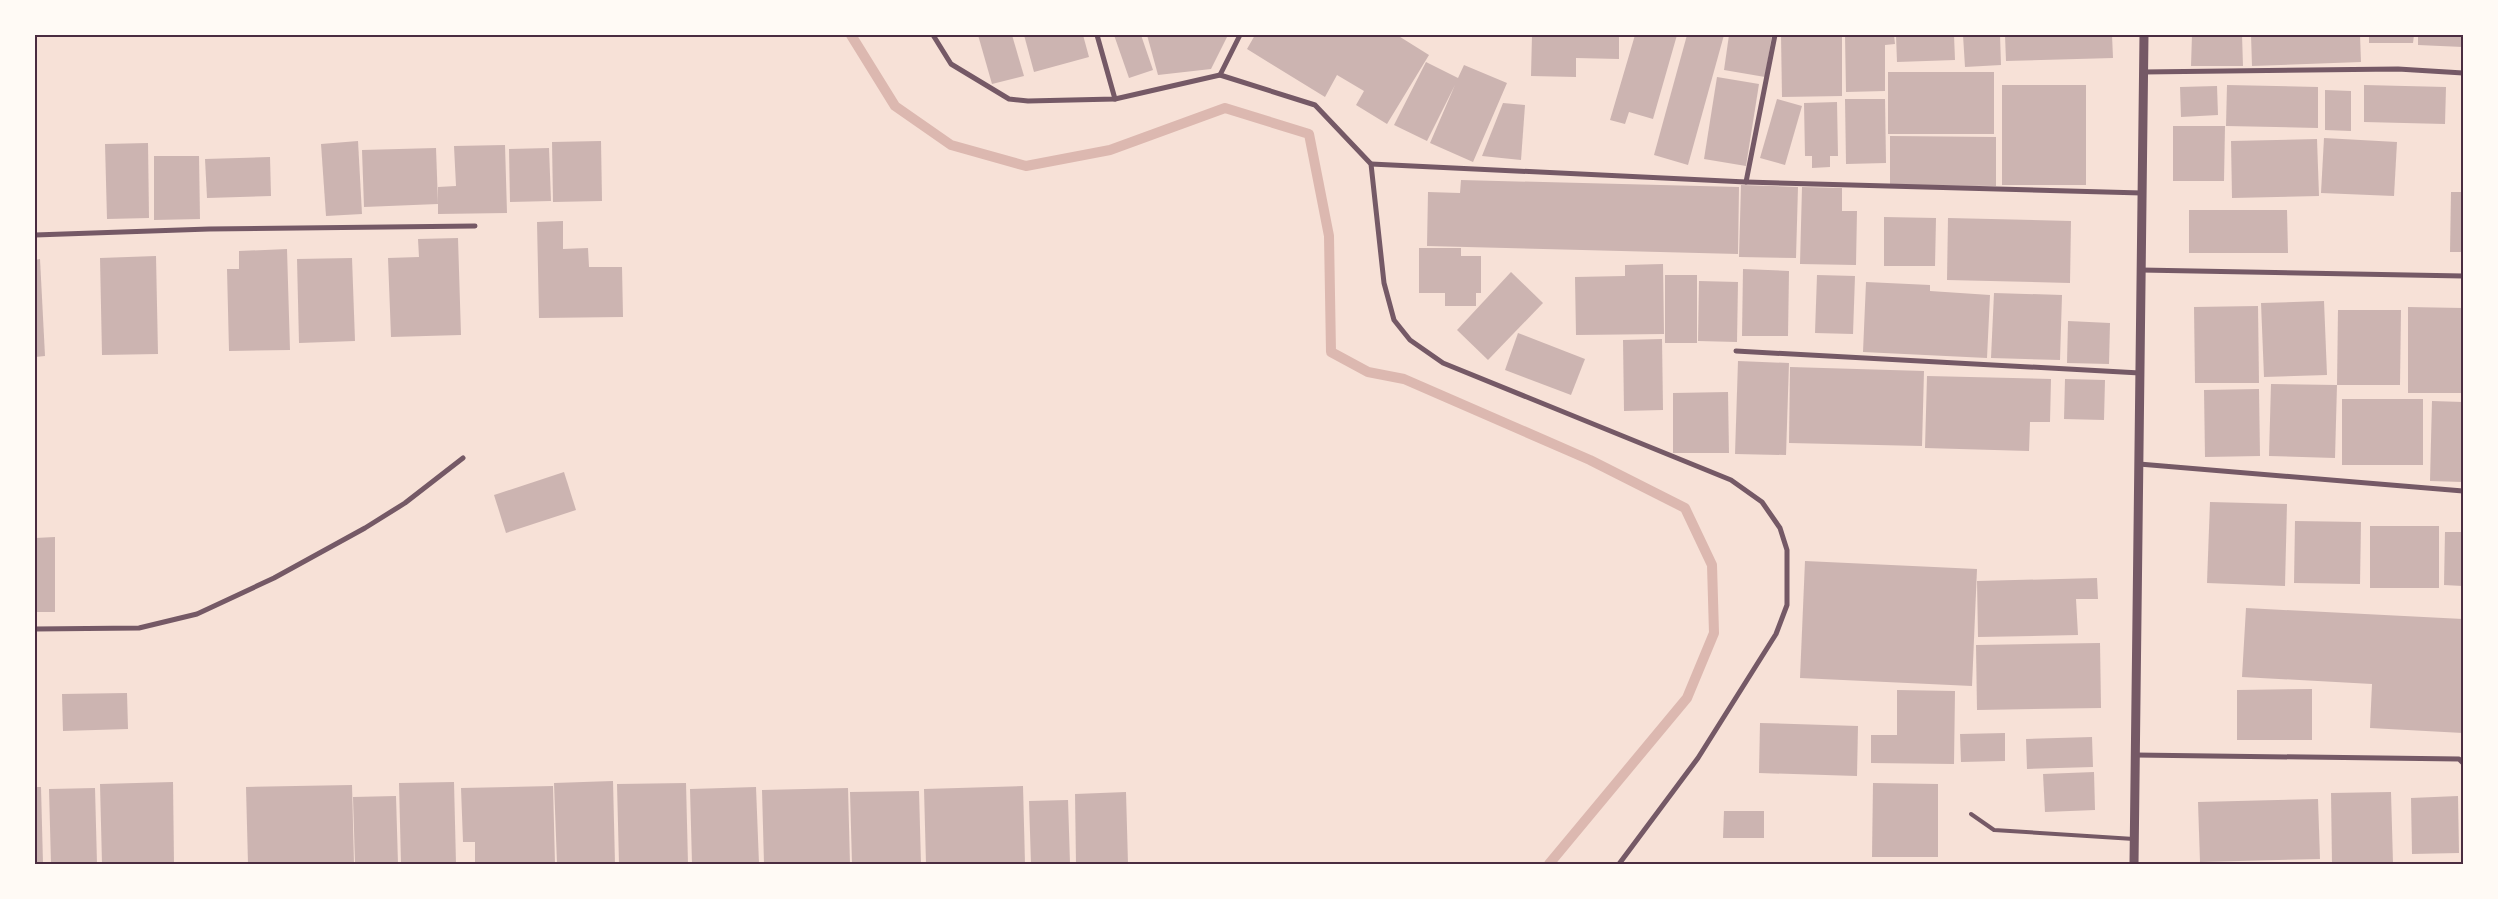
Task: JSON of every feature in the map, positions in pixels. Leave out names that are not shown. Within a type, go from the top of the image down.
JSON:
[{"type":"street","points":[[933,35],[951,64],[1009,99],[1028,101],[1115,99],[1220,75],[1315,105],[1371,164],[1384,283],[1394,320],[1410,340],[1443,363],[1731,480],[1762,502],[1782,535],[1787,550],[1787,605],[1776,634],[1698,758],[1619,864]]},
{"type":"street","points":[[1097,35],[1115,99]]},
{"type":"street","points":[[1220,75],[1240,35]]},
{"type":"street","points":[[1746,182],[1775,35]]},
{"type":"street","points":[[2134,864],[2144,35]]},
{"type":"street","points":[[2143,72],[2398,70],[2463,74]]},
{"type":"street","points":[[1371,164],[1746,182],[2142,193]]},
{"type":"street","points":[[35,235],[209,229],[475,226]]},
{"type":"street","points":[[2141,270],[2463,276]]},
{"type":"street","points":[[1736,351],[2140,373]]},
{"type":"street","points":[[35,628],[139,628],[197,614],[274,578],[365,528],[405,503],[464,458]]},
{"type":"street","points":[[2139,464],[2463,490]]},
{"type":"street","points":[[2135,755],[2459,759],[2463,763]]},
{"type":"lane","points":[[1972,814],[1994,830],[2134,839]]},
{"type":"building","points":[[978,35],[1012,35],[1024,76],[992,84]]},
{"type":"building","points":[[1024,35],[1083,35],[1089,57],[1034,72]]},
{"type":"building","points":[[1114,35],[1141,35],[1153,70],[1129,78]]},
{"type":"building","points":[[1147,35],[1228,35],[1211,69],[1158,75]]},
{"type":"building","points":[[1255,35],[1397,35],[1429,55],[1387,124],[1356,105],[1364,91],[1337,75],[1325,97],[1247,49]]},
{"type":"building","points":[[1532,35],[1619,35],[1619,59],[1576,58],[1576,77],[1531,76]]},
{"type":"building","points":[[1635,35],[1677,35],[1653,119],[1629,112],[1625,124],[1610,120]]},
{"type":"building","points":[[1687,35],[1724,35],[1688,165],[1654,155]]},
{"type":"building","points":[[1729,35],[1772,35],[1765,77],[1724,70]]},
{"type":"building","points":[[1781,35],[1842,35],[1842,96],[1782,97]]},
{"type":"building","points":[[1845,35],[1894,35],[1895,44],[1885,45],[1885,91],[1846,92]]},
{"type":"building","points":[[1896,35],[1954,35],[1955,60],[1897,62]]},
{"type":"building","points":[[1963,35],[2000,35],[2001,65],[1965,67]]},
{"type":"building","points":[[2005,35],[2112,35],[2113,58],[2006,61]]},
{"type":"building","points":[[2192,35],[2242,35],[2243,66],[2191,66]]},
{"type":"building","points":[[2251,35],[2360,35],[2361,62],[2252,66]]},
{"type":"building","points":[[2369,35],[2414,35],[2413,43],[2369,43]]},
{"type":"building","points":[[2418,35],[2463,35],[2463,47],[2418,45]]},
{"type":"building","points":[[1426,62],[1458,78],[1464,65],[1507,83],[1473,162],[1430,143],[1455,85],[1427,141],[1394,125]]},
{"type":"building","points":[[1888,72],[1994,72],[1994,134],[1888,134]]},
{"type":"building","points":[[1717,77],[1759,84],[1746,166],[1704,159]]},
{"type":"building","points":[[2002,85],[2086,85],[2086,185],[2002,185]]},
{"type":"building","points":[[2227,85],[2318,87],[2318,128],[2226,126]]},
{"type":"building","points":[[2364,85],[2446,87],[2445,124],[2364,122]]},
{"type":"building","points":[[2217,86],[2218,115],[2181,117],[2180,87]]},
{"type":"building","points":[[2325,90],[2351,91],[2351,131],[2325,130]]},
{"type":"building","points":[[1777,99],[1802,106],[1785,165],[1760,158]]},
{"type":"building","points":[[1845,99],[1885,99],[1886,163],[1846,164]]},
{"type":"building","points":[[1837,102],[1838,156],[1830,156],[1830,167],[1812,168],[1812,156],[1805,156],[1804,103]]},
{"type":"building","points":[[1503,103],[1525,105],[1521,160],[1482,156]]},
{"type":"building","points":[[2173,126],[2225,126],[2224,181],[2173,181]]},
{"type":"building","points":[[1890,136],[1996,137],[1996,186],[1890,185]]},
{"type":"building","points":[[2324,138],[2397,142],[2394,196],[2321,193]]},
{"type":"building","points":[[2317,139],[2319,196],[2232,198],[2231,141]]},
{"type":"building","points":[[358,141],[362,214],[326,216],[321,144]]},
{"type":"building","points":[[601,141],[602,201],[553,202],[552,142]]},
{"type":"building","points":[[148,143],[149,218],[107,219],[105,144]]},
{"type":"building","points":[[505,145],[507,213],[438,214],[438,187],[456,186],[454,146]]},
{"type":"building","points":[[436,148],[438,204],[364,207],[362,150]]},
{"type":"building","points":[[549,148],[551,201],[510,202],[509,149]]},
{"type":"building","points":[[154,156],[199,156],[200,219],[154,220]]},
{"type":"building","points":[[270,157],[271,196],[207,198],[205,159]]},
{"type":"building","points":[[1461,180],[1739,187],[1738,254],[1427,246],[1428,192],[1460,193]]},
{"type":"building","points":[[1741,185],[1798,187],[1796,258],[1739,257]]},
{"type":"building","points":[[1802,187],[1842,188],[1842,211],[1857,211],[1856,265],[1800,264]]},
{"type":"building","points":[[2451,192],[2463,192],[2463,252],[2450,252]]},
{"type":"building","points":[[2189,210],[2287,210],[2288,253],[2189,253]]},
{"type":"building","points":[[1884,217],[1936,218],[1935,266],[1884,266]]},
{"type":"building","points":[[1948,218],[2071,221],[2070,283],[1947,280]]},
{"type":"building","points":[[563,221],[563,249],[588,248],[589,267],[622,267],[623,317],[539,318],[537,222]]},
{"type":"building","points":[[458,238],[461,335],[391,337],[388,258],[419,257],[418,239]]},
{"type":"building","points":[[1419,248],[1461,248],[1461,256],[1481,256],[1481,293],[1476,293],[1476,306],[1445,306],[1445,293],[1419,293]]},
{"type":"building","points":[[287,249],[290,350],[229,351],[227,269],[239,269],[239,251]]},
{"type":"building","points":[[156,256],[158,354],[102,355],[100,258]]},
{"type":"building","points":[[352,258],[355,341],[299,343],[297,259]]},
{"type":"building","points":[[40,259],[45,356],[35,357],[35,260]]},
{"type":"building","points":[[1663,264],[1664,334],[1576,335],[1575,277],[1625,276],[1625,265]]},
{"type":"building","points":[[1743,269],[1789,271],[1788,336],[1742,336]]},
{"type":"building","points":[[1511,272],[1543,303],[1488,360],[1457,330]]},
{"type":"building","points":[[1665,275],[1697,275],[1697,343],[1665,343]]},
{"type":"building","points":[[1817,275],[1855,276],[1853,334],[1815,333]]},
{"type":"building","points":[[1699,281],[1738,282],[1737,342],[1698,341]]},
{"type":"building","points":[[1866,282],[1930,285],[1930,291],[1990,295],[1987,358],[1863,352]]},
{"type":"building","points":[[1994,293],[2062,295],[2060,360],[1991,358]]},
{"type":"building","points":[[2324,301],[2327,375],[2264,377],[2261,303]]},
{"type":"building","points":[[2258,306],[2259,383],[2195,383],[2194,307]]},
{"type":"building","points":[[2408,307],[2463,308],[2463,393],[2408,393]]},
{"type":"building","points":[[2338,310],[2401,310],[2400,385],[2337,385]]},
{"type":"building","points":[[2068,321],[2110,323],[2109,364],[2067,363]]},
{"type":"building","points":[[1518,333],[1585,359],[1571,395],[1505,370]]},
{"type":"building","points":[[1662,339],[1663,410],[1624,411],[1623,340]]},
{"type":"building","points":[[1738,361],[1789,363],[1786,455],[1735,454]]},
{"type":"building","points":[[1790,367],[1924,371],[1922,446],[1789,443]]},
{"type":"building","points":[[1927,376],[2051,379],[2050,422],[2030,422],[2029,451],[1925,448]]},
{"type":"building","points":[[2065,379],[2105,380],[2104,420],[2064,419]]},
{"type":"building","points":[[2271,384],[2337,385],[2335,458],[2269,456]]},
{"type":"building","points":[[2259,389],[2260,456],[2205,457],[2204,390]]},
{"type":"building","points":[[1728,392],[1729,453],[1673,453],[1673,393]]},
{"type":"building","points":[[2342,399],[2423,399],[2423,465],[2342,465]]},
{"type":"building","points":[[2432,401],[2463,402],[2463,482],[2430,481]]},
{"type":"building","points":[[564,472],[576,510],[506,533],[494,495]]},
{"type":"building","points":[[2210,502],[2287,504],[2285,586],[2207,583]]},
{"type":"building","points":[[2295,521],[2361,522],[2360,584],[2294,583]]},
{"type":"building","points":[[2370,526],[2439,526],[2439,588],[2370,588]]},
{"type":"building","points":[[2445,532],[2463,532],[2463,586],[2444,585]]},
{"type":"building","points":[[55,537],[55,612],[35,612],[35,538]]},
{"type":"building","points":[[1805,561],[1977,569],[1972,686],[1800,678]]},
{"type":"building","points":[[2097,578],[2098,599],[2076,599],[2078,635],[1978,637],[1977,581]]},
{"type":"building","points":[[2246,608],[2463,619],[2463,733],[2370,728],[2372,684],[2242,677]]},
{"type":"building","points":[[2100,643],[2101,708],[1977,710],[1976,645]]},
{"type":"building","points":[[2312,689],[2312,740],[2237,740],[2237,690]]},
{"type":"building","points":[[1897,690],[1955,691],[1954,764],[1871,763],[1871,735],[1897,735]]},
{"type":"building","points":[[127,693],[128,729],[63,731],[62,694]]},
{"type":"building","points":[[1760,723],[1858,726],[1857,776],[1759,773]]},
{"type":"building","points":[[2005,733],[2005,761],[1961,762],[1960,734]]},
{"type":"building","points":[[2092,737],[2093,767],[2027,769],[2026,739]]},
{"type":"building","points":[[2094,772],[2095,810],[2045,812],[2043,774]]},
{"type":"building","points":[[613,781],[615,864],[557,864],[554,783]]},
{"type":"building","points":[[173,782],[174,864],[102,864],[100,784]]},
{"type":"building","points":[[454,782],[456,864],[401,864],[399,783]]},
{"type":"building","points":[[686,783],[688,864],[619,864],[617,784]]},
{"type":"building","points":[[1873,783],[1938,784],[1938,857],[1872,857]]},
{"type":"building","points":[[352,785],[354,864],[248,864],[246,787]]},
{"type":"building","points":[[553,786],[555,864],[475,864],[475,842],[463,842],[461,788]]},
{"type":"building","points":[[1023,786],[1025,864],[926,864],[924,789]]},
{"type":"building","points":[[35,787],[41,787],[43,864],[35,864]]},
{"type":"building","points":[[756,787],[759,864],[692,864],[690,789]]},
{"type":"building","points":[[95,788],[97,864],[51,864],[49,789]]},
{"type":"building","points":[[848,788],[850,864],[764,864],[762,790]]},
{"type":"building","points":[[919,791],[921,864],[852,864],[850,792]]},
{"type":"building","points":[[1126,792],[1128,864],[1076,864],[1075,794]]},
{"type":"building","points":[[2391,792],[2393,864],[2332,864],[2331,793]]},
{"type":"building","points":[[396,796],[398,864],[355,864],[353,797]]},
{"type":"building","points":[[2458,796],[2459,853],[2412,854],[2411,798]]},
{"type":"building","points":[[2318,799],[2320,859],[2200,862],[2198,802]]},
{"type":"building","points":[[1068,800],[1070,864],[1031,864],[1029,801]]},
{"type":"building","points":[[1724,811],[1764,811],[1764,838],[1723,838]]},
{"type":"waterway","points":[[851,35],[895,106],[951,145],[1026,166],[1110,150],[1225,108],[1309,134],[1329,236],[1331,352],[1368,372],[1404,379],[1590,460],[1685,508],[1712,565],[1714,633],[1687,698],[1549,864]]}]
